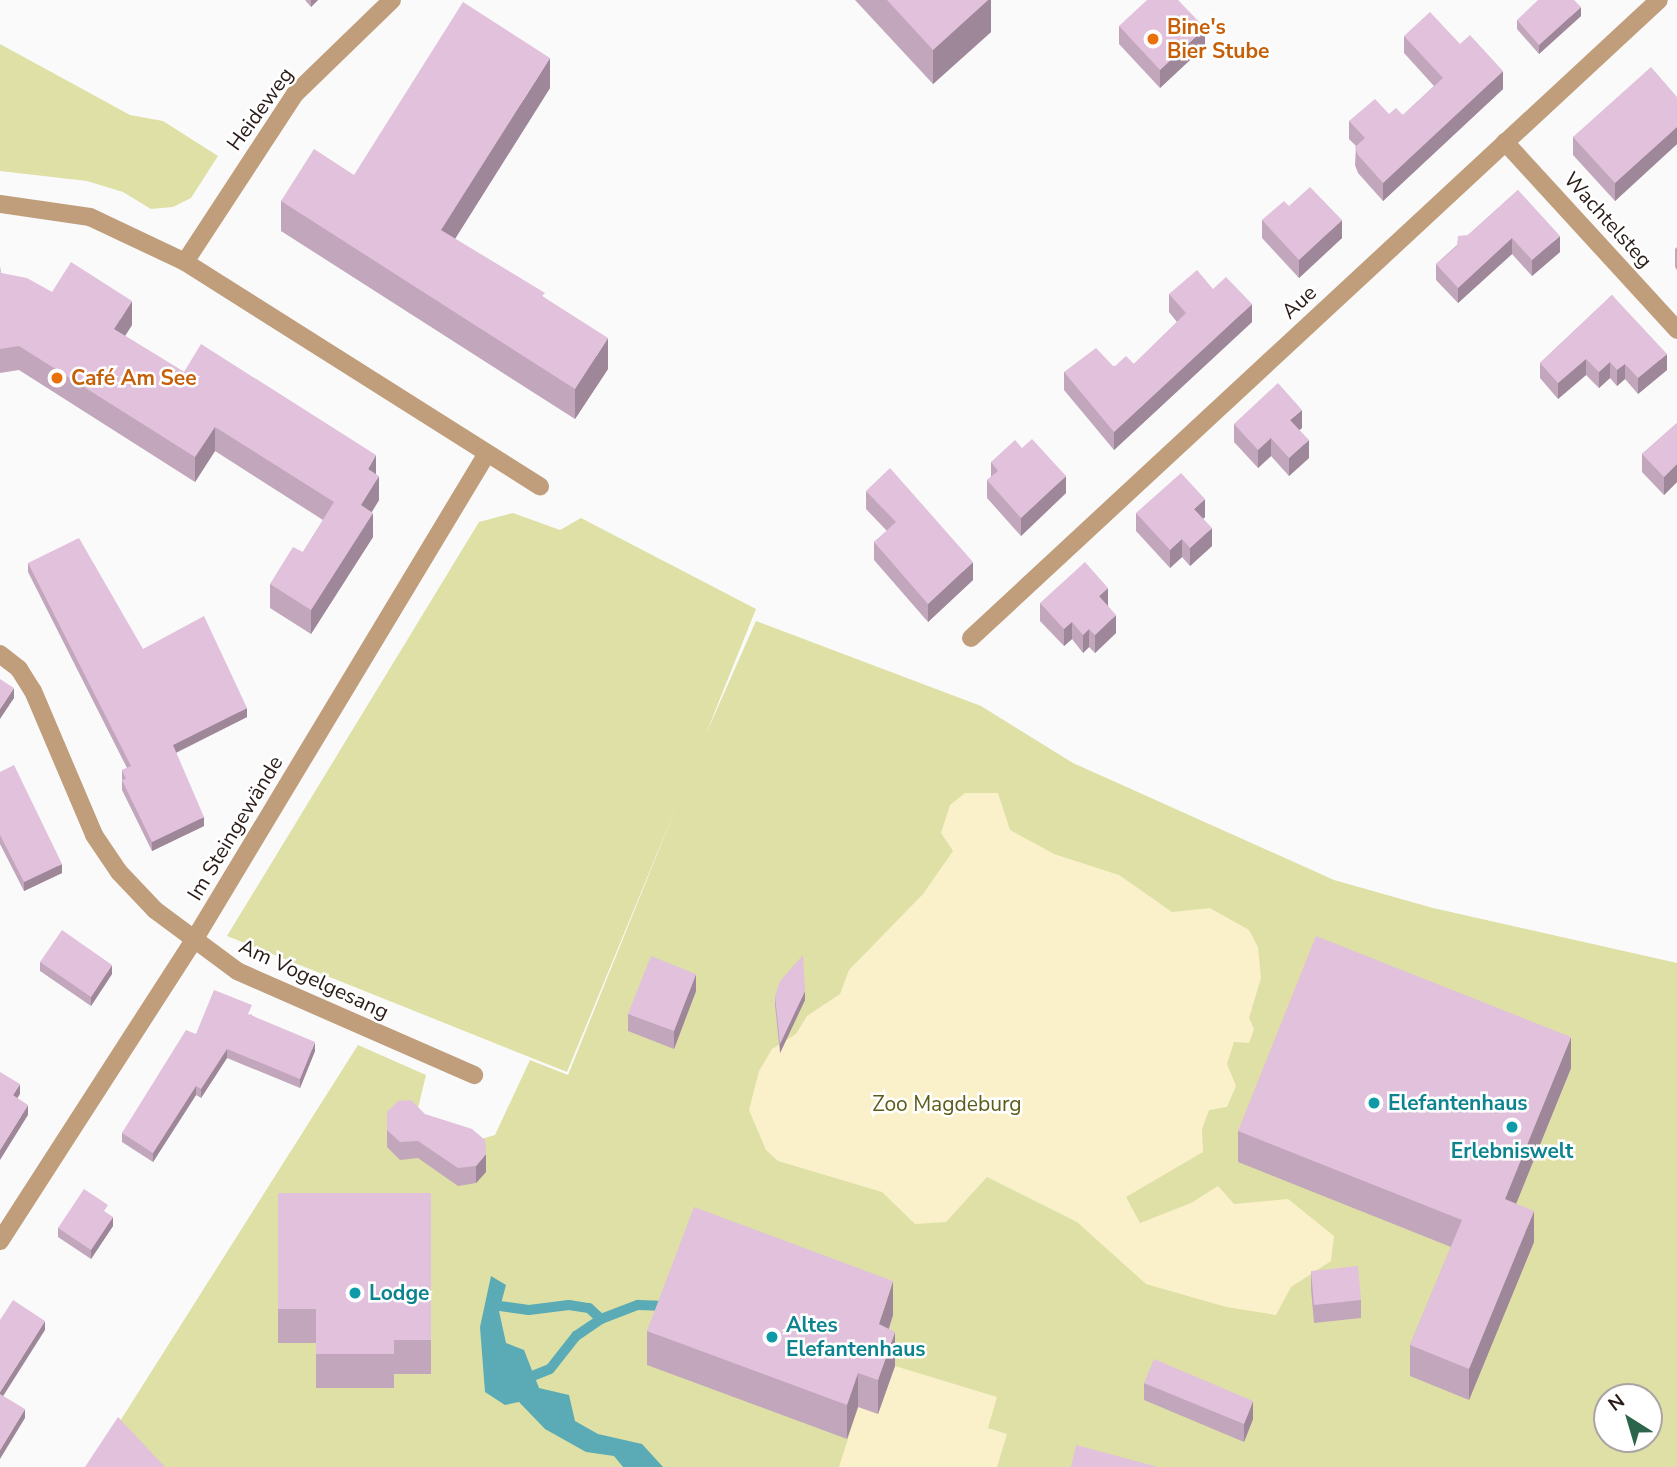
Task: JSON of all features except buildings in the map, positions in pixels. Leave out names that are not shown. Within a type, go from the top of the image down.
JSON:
[{"type":"street","name":"Heideweg","points":[[185,262],[295,94],[392,0]]},
{"type":"street","name":"Aue","points":[[971,638],[1658,0]]},
{"type":"street","name":"Wachtelsteg","points":[[1505,142],[1677,330]]},
{"type":"street","points":[[0,204],[90,216],[185,262],[486,455],[540,486]]},
{"type":"street","name":"Im Steingewände","points":[[0,1241],[7,1213],[194,940],[486,455]]},
{"type":"street","name":"Am Vogelgesang","points":[[0,654],[19,669],[33,691],[77,801],[106,854],[145,900],[237,971],[474,1075]]},
{"type":"green space","points":[[0,44],[130,115],[163,121],[218,156],[191,198],[173,207],[151,209],[123,192],[87,181],[0,171]]},
{"type":"green space","name":"Zoo Magdeburg","points":[[513,513],[560,530],[581,518],[756,609],[705,736],[756,621],[981,706],[1073,763],[1334,880],[1433,908],[1677,963],[1677,1467],[91,1467],[358,1045],[426,1075],[415,1121],[474,1141],[495,1135],[530,1060],[568,1075],[679,800],[567,1072],[227,936],[479,522]]},
{"type":"sand","points":[[965,793],[998,793],[1010,830],[1054,854],[1119,875],[1172,912],[1210,908],[1249,930],[1258,947],[1261,978],[1249,1018],[1254,1029],[1249,1043],[1234,1042],[1227,1064],[1236,1086],[1227,1107],[1209,1110],[1202,1129],[1203,1152],[1126,1197],[1140,1223],[1191,1203],[1218,1186],[1234,1204],[1288,1199],[1334,1236],[1331,1261],[1291,1287],[1276,1315],[1226,1307],[1146,1284],[1077,1222],[987,1177],[946,1222],[915,1224],[882,1192],[778,1161],[766,1150],[749,1110],[759,1071],[772,1049],[796,1034],[807,1016],[840,994],[849,970],[923,894],[953,851],[941,833],[950,805]]},
{"type":"sand","points":[[895,1366],[997,1397],[988,1428],[1007,1434],[997,1467],[839,1467],[858,1407]]},
{"type":"water","points":[[491,1276],[506,1285],[499,1311],[506,1343],[524,1350],[539,1388],[569,1395],[575,1421],[598,1434],[642,1444],[663,1467],[623,1467],[614,1456],[586,1452],[545,1429],[519,1402],[505,1405],[485,1392],[480,1327]]},
{"type":"waterway","points":[[500,1306],[529,1310],[569,1305],[589,1308],[601,1319]]},
{"type":"waterway","points":[[535,1375],[550,1369],[576,1336],[601,1319],[638,1305],[668,1306]]},
{"type":"place","name":"Bine's Bier Stube","points":[[1153,39]]},
{"type":"place","name":"Café Am See","points":[[57,378]]},
{"type":"place","name":"Elefantenhaus","points":[[1374,1103]]},
{"type":"place","name":"Erlebniswelt","points":[[1512,1127]]},
{"type":"place","name":"Lodge","points":[[355,1293]]},
{"type":"place","name":"Altes Elefantenhaus","points":[[772,1337]]}]
